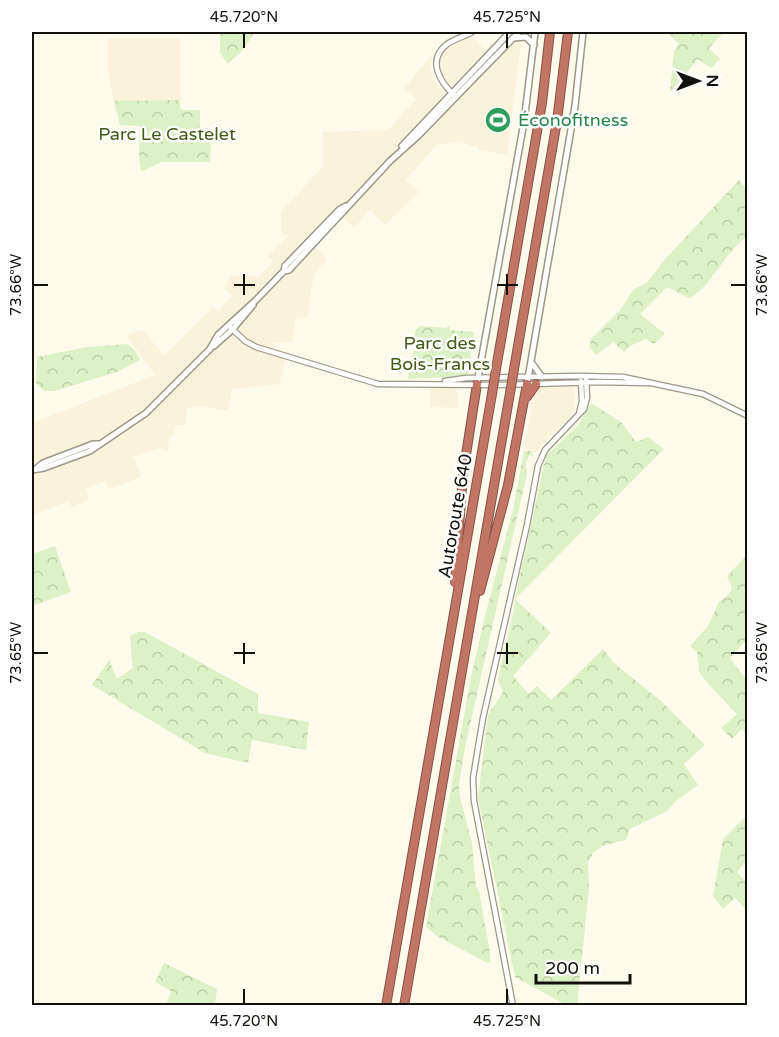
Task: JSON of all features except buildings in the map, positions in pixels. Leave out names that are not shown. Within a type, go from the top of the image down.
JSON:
[{"type":"highway","name":"Autoroute 640","points":[[386,1005],[540,114],[550,32]]},
{"type":"highway","name":"Autoroute 640","points":[[404,1005],[557,121],[568,32]]},
{"type":"highway","points":[[470,624],[506,493],[528,380]]},
{"type":"highway","points":[[451,628],[463,474],[477,381]]},
{"type":"highway","points":[[524,401],[536,384]]},
{"type":"main road","points":[[34,469],[43,463],[98,444],[125,428],[150,409],[230,328],[247,314],[255,301],[284,271],[285,266],[339,210],[346,206],[418,136],[511,34],[519,32]]},
{"type":"main road","points":[[477,381],[524,122],[535,32]]},
{"type":"main road","points":[[528,380],[575,106],[583,32]]},
{"type":"main road","points":[[511,34],[526,37],[534,45]]},
{"type":"main road","points":[[531,362],[542,376]]},
{"type":"street","points":[[454,95],[439,77],[438,56],[448,43],[472,32]]},
{"type":"street","points":[[230,328],[256,347],[382,384],[528,380],[542,376],[628,377],[710,397],[747,416]]},
{"type":"street","points":[[513,1005],[474,801],[473,778],[484,713],[539,463],[545,450],[585,407],[584,376]]},
{"type":"street","points":[[528,380],[536,384],[648,383]]},
{"type":"shaded area","points":[[472,36],[486,51],[451,87],[441,72],[442,56],[450,46]]},
{"type":"shaded area","points":[[108,38],[180,38],[180,100],[114,101],[108,72]]},
{"type":"shaded area","points":[[520,42],[507,155],[479,150],[479,147],[468,145],[463,141],[436,145],[406,180],[419,192],[385,225],[370,210],[354,228],[337,212],[309,241],[327,259],[314,274],[307,318],[295,317],[293,342],[274,343],[269,354],[285,360],[280,384],[232,389],[228,411],[201,406],[187,408],[185,425],[176,425],[174,434],[169,436],[168,452],[159,448],[133,457],[141,477],[109,489],[105,481],[86,488],[89,500],[71,507],[69,501],[32,515],[32,423],[155,375],[126,335],[143,330],[164,356],[213,307],[218,311],[232,296],[225,288],[230,276],[258,278],[273,261],[268,256],[289,235],[281,234],[281,211],[323,167],[323,132],[388,130],[416,99],[404,88],[433,54],[430,66],[432,78],[455,105],[502,55]]},
{"type":"shaded area","points":[[430,386],[456,386],[459,408],[430,407]]},
{"type":"shaded area","points":[[543,386],[576,386],[574,389],[575,411],[536,453],[524,449],[535,389]]},
{"type":"green space","points":[[220,32],[255,32],[242,51],[228,64],[220,53]]},
{"type":"green space","points":[[671,32],[724,32],[709,48],[720,59],[711,68],[698,59],[670,92],[674,51],[679,44],[669,34]]},
{"type":"green space","name":"Parc Le Castelet","points":[[180,100],[180,108],[183,110],[200,110],[200,128],[212,129],[210,162],[161,162],[141,172],[140,126],[120,125],[114,101]]},
{"type":"green space","points":[[739,180],[747,190],[747,237],[731,252],[697,293],[689,298],[667,287],[640,314],[665,334],[654,344],[646,339],[632,345],[624,352],[613,342],[596,355],[589,347],[591,339],[621,309],[632,291],[647,282],[667,257]]},
{"type":"green space","name":"Parc des Bois-Francs","points":[[420,326],[445,328],[450,326],[450,330],[474,332],[468,376],[408,379],[415,343],[412,343],[416,329]]},
{"type":"green space","points":[[127,344],[134,349],[140,360],[117,372],[54,391],[44,391],[36,383],[37,357],[87,347]]},
{"type":"green space","points":[[591,403],[621,422],[636,442],[648,437],[664,449],[515,599],[546,456],[579,424]]},
{"type":"green space","points":[[524,451],[531,451],[534,456],[529,455],[526,463],[527,474],[465,747],[459,785],[472,843],[476,887],[479,891],[490,952],[490,962],[487,963],[437,936],[426,927],[471,677],[513,510]]},
{"type":"green space","points":[[55,546],[71,592],[32,606],[32,554]]},
{"type":"green space","points":[[746,556],[747,639],[730,658],[747,681],[747,734],[742,729],[732,739],[721,728],[737,714],[699,672],[697,652],[690,646],[708,626],[719,602],[730,593],[732,587],[727,576]]},
{"type":"green space","points":[[515,599],[551,633],[513,676],[529,694],[537,686],[551,700],[603,649],[613,662],[661,701],[705,745],[684,764],[698,785],[676,801],[667,811],[630,829],[626,840],[602,846],[593,853],[588,863],[589,888],[577,1005],[566,1005],[515,977],[478,798],[488,715],[503,692],[498,680]]},
{"type":"green space","points":[[138,632],[145,632],[258,694],[258,713],[309,722],[306,750],[252,740],[248,763],[205,753],[92,685],[109,660],[117,679],[133,668],[130,636]]},
{"type":"green space","points":[[747,815],[747,860],[737,872],[747,883],[747,910],[735,898],[723,909],[713,896],[723,839]]},
{"type":"green space","points":[[164,963],[217,989],[215,1005],[166,1005],[171,991],[155,982]]},
{"type":"place","name":"Éconofitness","points":[[498,120]]}]
